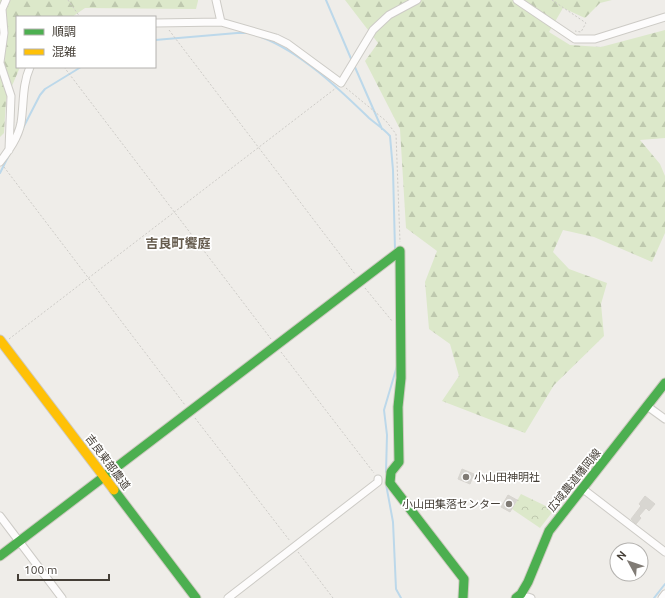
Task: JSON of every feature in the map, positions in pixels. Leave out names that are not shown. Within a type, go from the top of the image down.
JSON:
[{"type":"street","points":[[6,0],[2,9],[4,33],[0,63],[11,96],[9,150]]},
{"type":"street","points":[[216,0],[221,22]]},
{"type":"street","points":[[156,23],[221,22],[276,38],[288,44],[341,83],[373,30],[389,15],[417,0]]},
{"type":"street","points":[[517,0],[575,39],[595,39],[665,17]]},
{"type":"street","points":[[0,162],[17,136],[21,123],[24,85],[30,68]]},
{"type":"street","points":[[0,556],[400,251]]},
{"type":"street","points":[[400,251],[401,378],[398,407],[399,462],[391,472],[390,483],[464,580],[464,598]]},
{"type":"street","name":"吉良東部農道","points":[[1,343],[105,477],[196,598]]},
{"type":"street","name":"広域農道幡岡線","points":[[521,597],[549,531],[665,384]]},
{"type":"street","points":[[647,406],[665,419]]},
{"type":"street","points":[[228,598],[378,482],[378,479]]},
{"type":"street","points":[[583,489],[665,552]]},
{"type":"street","points":[[0,516],[62,598]]},
{"type":"street","points":[[662,598],[665,594]]},
{"type":"street","points":[[521,597],[531,598]]},
{"type":"path","points":[[68,0],[79,16]]},
{"type":"path","points":[[552,0],[586,23],[581,32],[573,31]]},
{"type":"path","points":[[164,23],[392,322]]},
{"type":"path","points":[[65,68],[378,479]]},
{"type":"path","points":[[1,343],[259,148],[341,83],[386,121],[396,134],[400,251]]},
{"type":"path","points":[[0,162],[333,598]]},
{"type":"green space","points":[[0,0],[198,0],[196,9],[85,8],[73,16],[16,16],[16,68],[20,68],[6,100],[4,133],[0,137]]},
{"type":"green space","points":[[345,0],[612,0],[600,3],[585,18],[563,8],[549,32],[570,45],[601,47],[665,30],[665,138],[640,140],[660,164],[665,176],[665,233],[652,262],[594,237],[563,230],[553,252],[569,269],[607,283],[601,304],[604,336],[554,385],[525,433],[442,401],[459,376],[450,344],[429,329],[425,282],[437,251],[406,228],[400,129],[365,61],[378,43]]},
{"type":"green space","points":[[521,494],[554,510],[540,528],[512,509]]},
{"type":"building","name":"小山田神明社","points":[[462,469],[474,474],[470,484],[458,479]]},
{"type":"building","name":"小山田集落センター","points":[[508,495],[517,500],[510,512],[501,507]]},
{"type":"building","points":[[645,496],[655,504],[649,511],[646,508],[639,516],[641,518],[636,524],[631,519],[641,506],[639,504]]},
{"type":"waterway","points":[[326,0],[352,61]]},
{"type":"waterway","points":[[156,40],[247,33]]},
{"type":"waterway","points":[[261,37],[291,52],[319,72],[390,136],[393,170],[395,250]]},
{"type":"waterway","points":[[354,65],[382,129]]},
{"type":"waterway","points":[[23,128],[40,95],[45,89],[79,68]]},
{"type":"waterway","points":[[0,173],[9,155]]},
{"type":"waterway","points":[[386,472],[387,435],[384,410],[397,366]]},
{"type":"waterway","points":[[386,484],[393,522],[396,589],[401,598]]},
{"type":"waterway","points":[[654,598],[665,584]]},
{"type":"traffic: fast","points":[[400,251],[401,378],[398,407],[399,462],[391,472],[390,483],[464,579],[463,598]]},
{"type":"traffic: fast","points":[[0,556],[400,251]]},
{"type":"traffic: fast","points":[[516,598],[521,594],[528,582],[549,531],[665,383]]},
{"type":"traffic: fast","points":[[114,490],[196,598]]},
{"type":"traffic: slow","points":[[0,340],[114,490]]},
{"type":"place","name":"小山田神明社","points":[[466,477]]},
{"type":"place","name":"小山田集落センター","points":[[509,504]]},
{"type":"district","name":"吉良町饗庭","points":[[178,243]]}]
